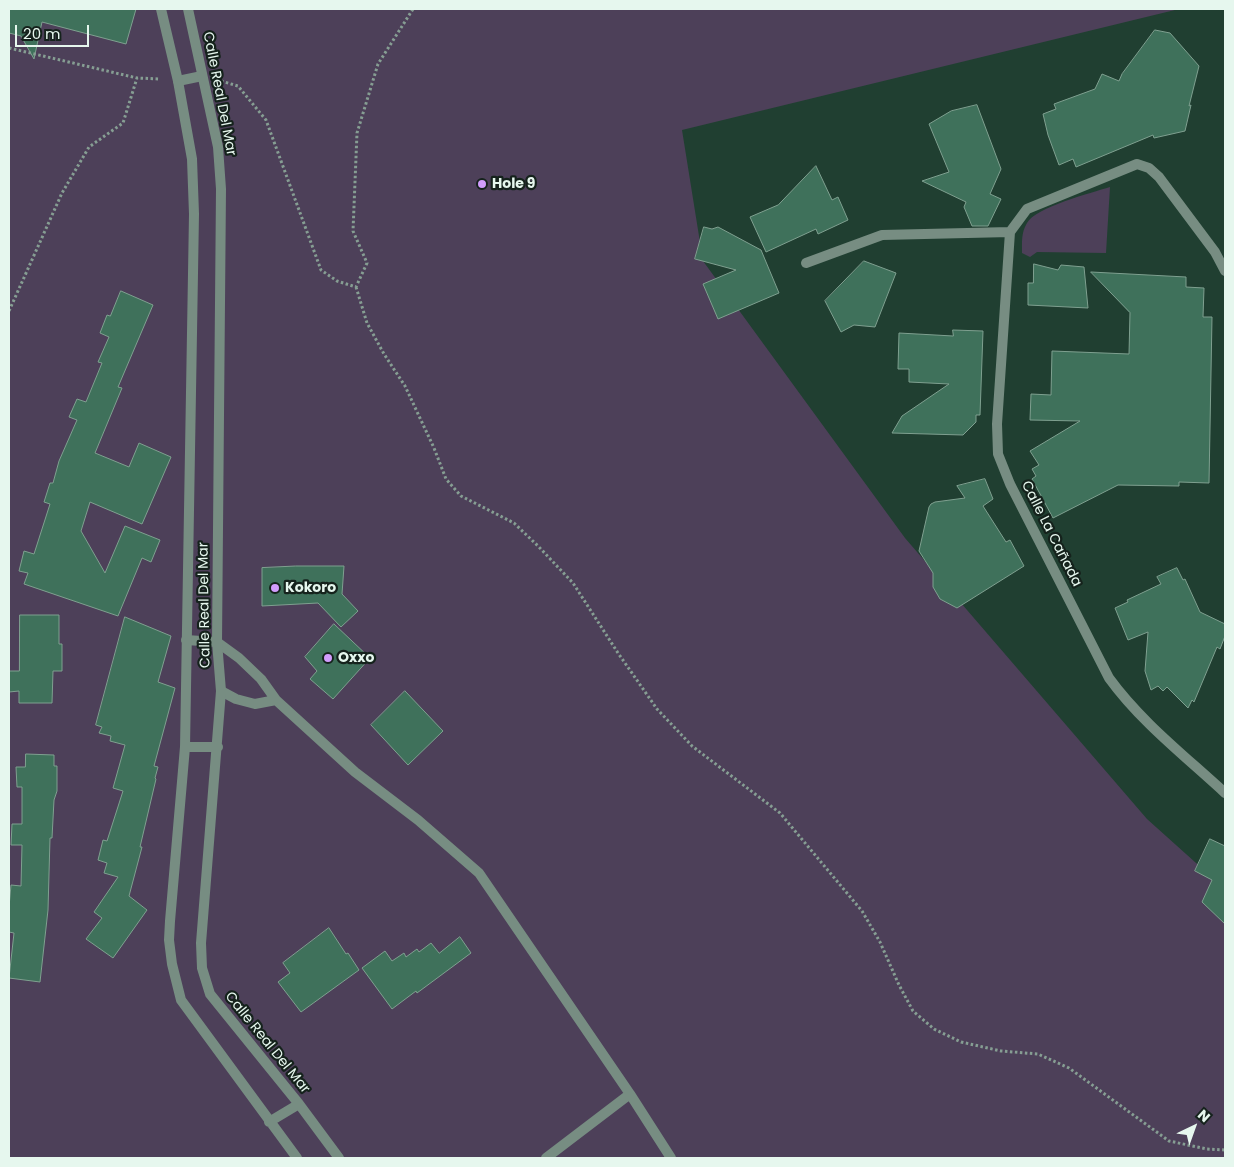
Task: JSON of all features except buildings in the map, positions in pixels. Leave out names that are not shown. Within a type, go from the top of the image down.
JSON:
[{"type":"street","name":"Calle Real Del Mar","points":[[161,9],[178,80],[192,159],[194,214],[185,747],[169,940],[172,964],[181,1000],[297,1158]]},
{"type":"street","name":"Calle Real Del Mar","points":[[188,9],[218,147],[221,189],[217,642],[221,691],[201,943],[202,968],[210,994],[299,1104],[339,1158]]},
{"type":"street","points":[[178,80],[202,76]]},
{"type":"street","points":[[806,263],[882,235],[1010,232],[1027,209],[1137,164],[1149,168],[1159,177],[1215,252],[1225,271]]},
{"type":"street","name":"Calle La Cañada","points":[[1010,232],[997,424],[998,454],[1007,477],[1109,678],[1124,698],[1143,718],[1225,793]]},
{"type":"street","points":[[186,640],[217,642],[239,658],[261,679],[276,700],[356,772],[418,820],[479,873],[672,1158]]},
{"type":"street","points":[[221,691],[236,699],[255,704],[276,700]]},
{"type":"street","points":[[185,747],[218,746]]},
{"type":"street","points":[[546,1158],[630,1094]]},
{"type":"street","points":[[269,1122],[299,1104]]},
{"type":"path","points":[[413,9],[378,64],[357,133],[352,231],[367,263],[356,287],[367,323],[405,386],[434,448],[446,479],[462,496],[514,523],[538,546],[572,583],[657,709],[692,746],[780,813],[862,911],[880,942],[913,1011],[934,1029],[961,1042],[1001,1051],[1038,1054],[1069,1068],[1169,1140],[1207,1149],[1225,1150]]},
{"type":"path","points":[[9,48],[138,78],[178,80]]},
{"type":"path","points":[[202,76],[238,86],[266,120],[320,270],[336,282],[356,287]]},
{"type":"path","points":[[9,312],[62,193],[89,147],[123,123],[138,78]]},
{"type":"shaded area","points":[[9,9],[1179,9],[682,130],[703,261],[905,538],[1147,819],[1225,889],[1225,1158],[9,1158]]},
{"type":"shaded area","points":[[1110,187],[1106,253],[1037,252],[1030,257],[1022,253],[1024,230],[1032,217],[1065,201]]},
{"type":"place","name":"Hole 9","points":[[482,184]]},
{"type":"place","name":"Kokoro","points":[[275,588]]},
{"type":"place","name":"Oxxo","points":[[328,658]]}]
